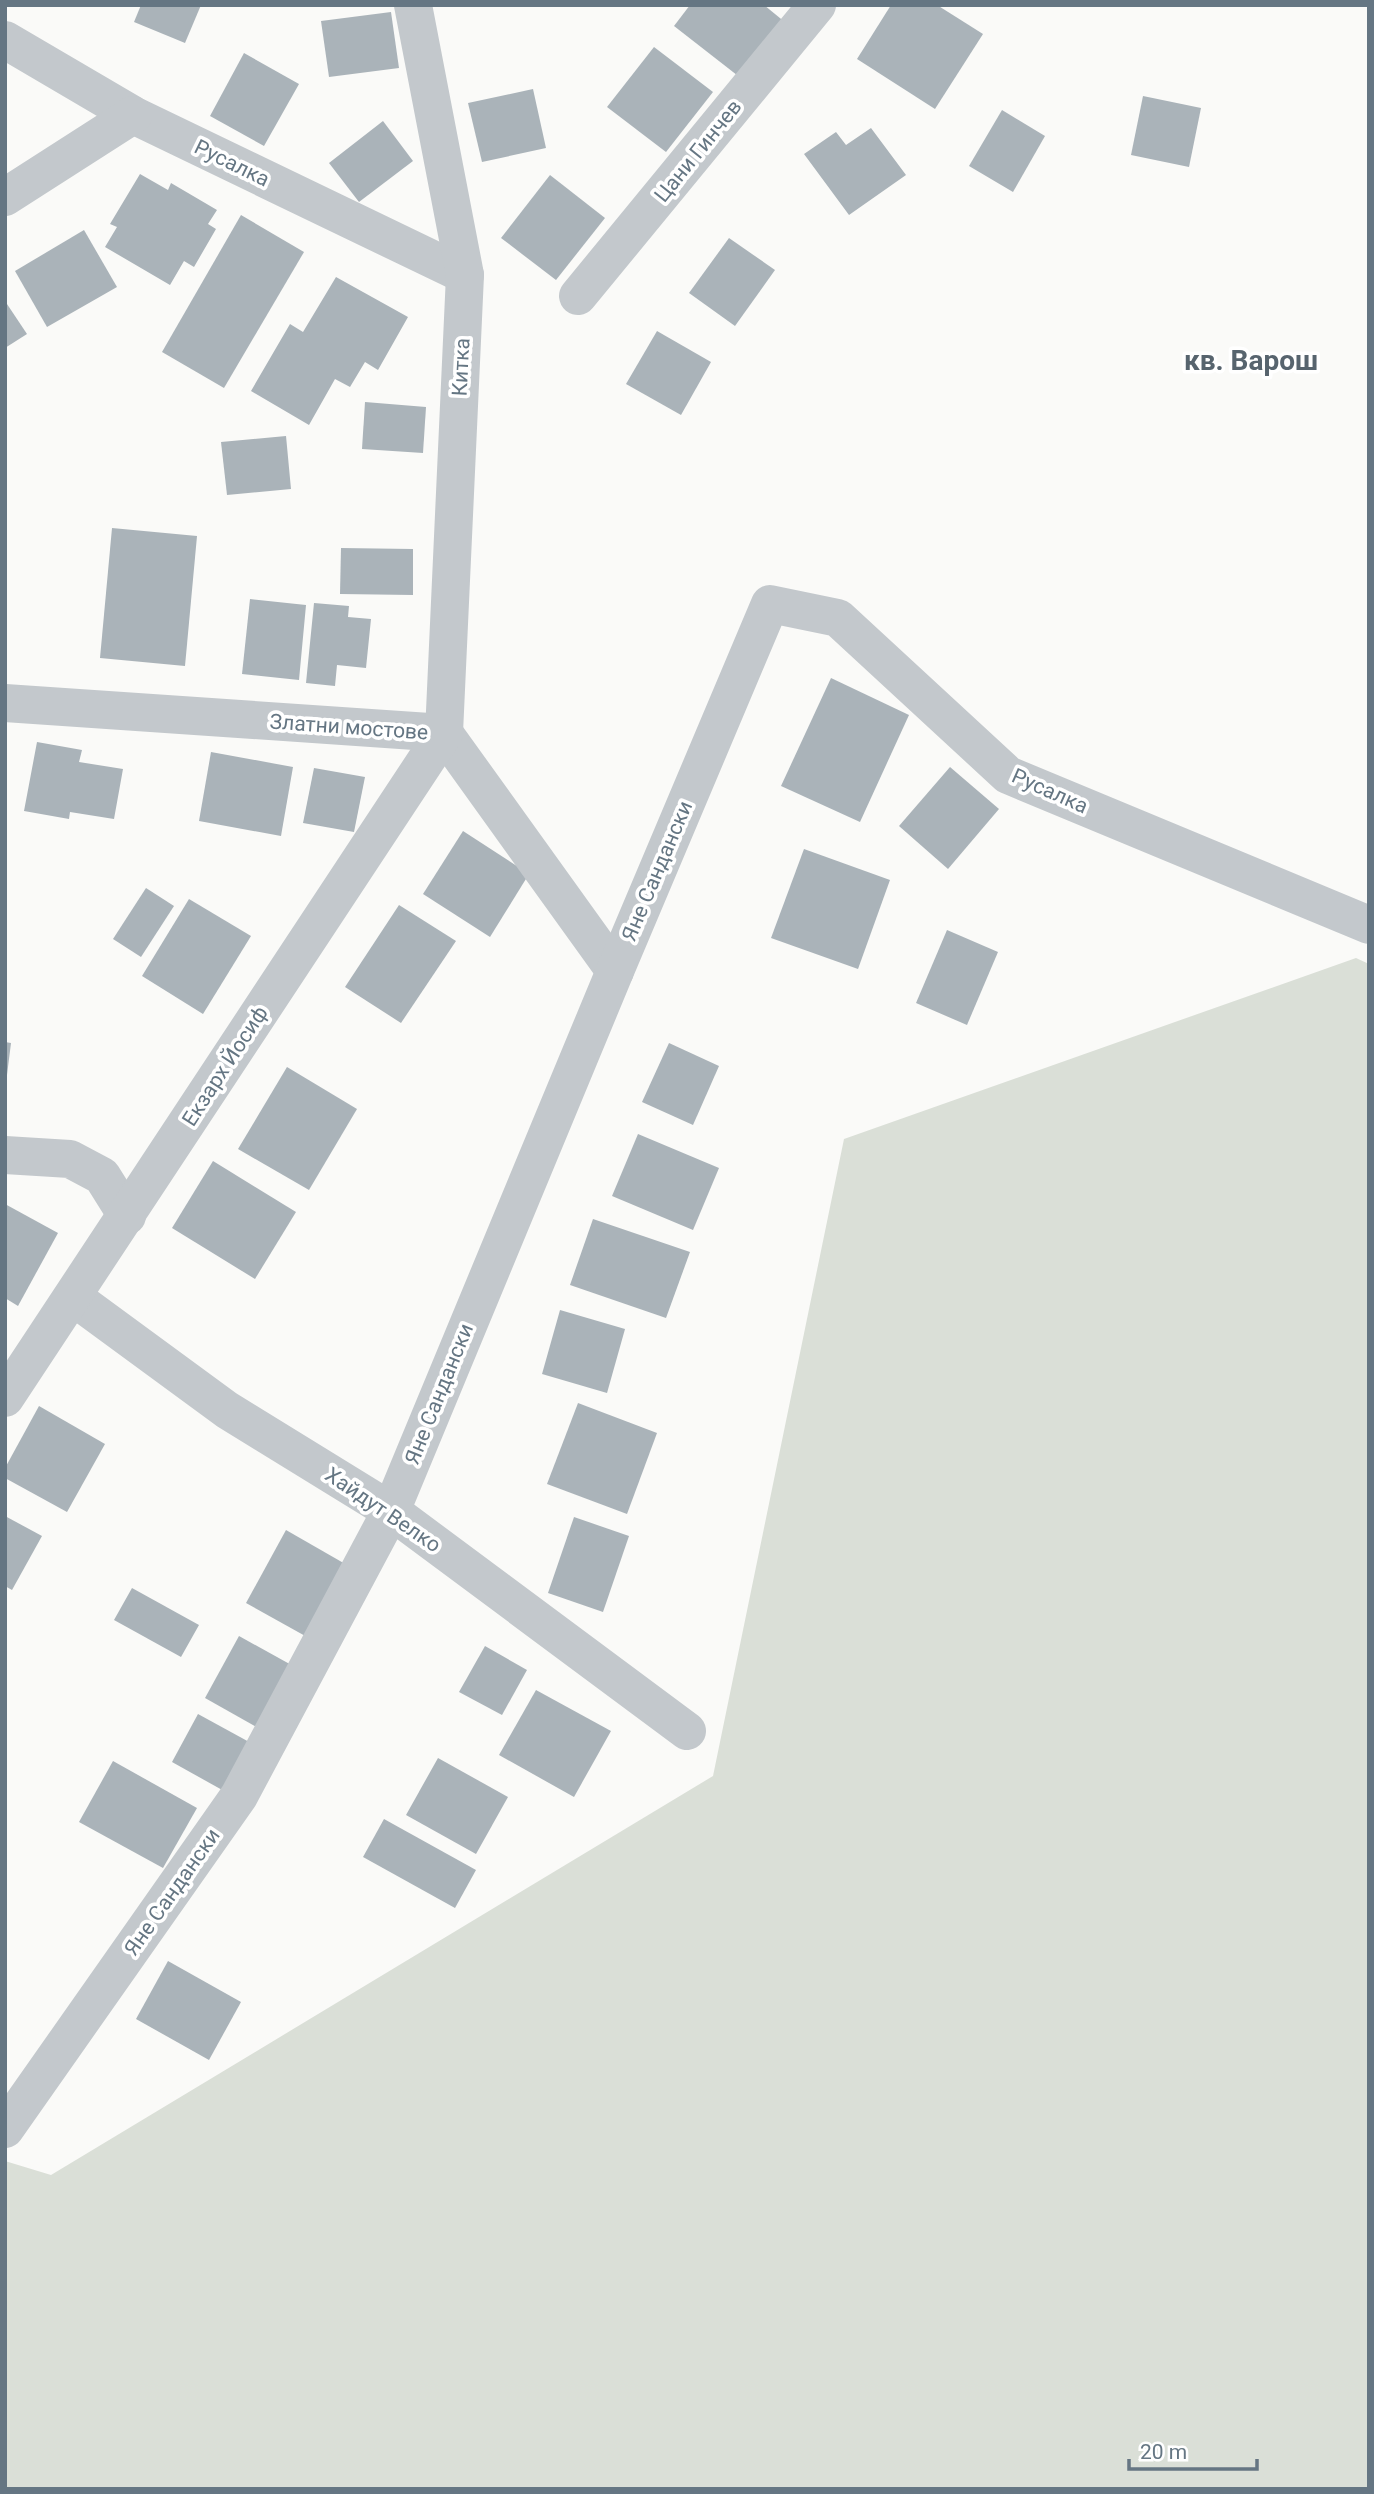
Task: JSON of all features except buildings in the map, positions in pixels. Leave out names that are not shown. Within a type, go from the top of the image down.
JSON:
[{"type":"street","name":"Китка","points":[[413,5],[465,275],[444,733]]},
{"type":"street","name":"Цани Гинчев","points":[[578,296],[817,5]]},
{"type":"street","name":"Русалка","points":[[5,40],[133,115],[465,275]]},
{"type":"street","points":[[5,197],[133,115]]},
{"type":"street","name":"Русалка","points":[[770,604],[838,618],[1008,775],[1369,925]]},
{"type":"street","name":"Яне Сандански","points":[[5,2129],[239,1797],[391,1511],[770,604]]},
{"type":"street","name":"Златни мостове","points":[[5,703],[444,733],[615,971]]},
{"type":"street","name":"Екзарх Йосиф","points":[[5,1398],[444,733]]},
{"type":"street","points":[[5,1155],[70,1159],[102,1176],[127,1216]]},
{"type":"street","name":"Хайдут Велко","points":[[73,1297],[227,1410],[391,1511],[687,1731]]},
{"type":"shaded area","points":[[1356,958],[1369,964],[1369,2489],[5,2489],[5,2161],[51,2175],[713,1776],[844,1139]]},
{"type":"district","name":"кв. Варош","points":[[1251,360]]}]
